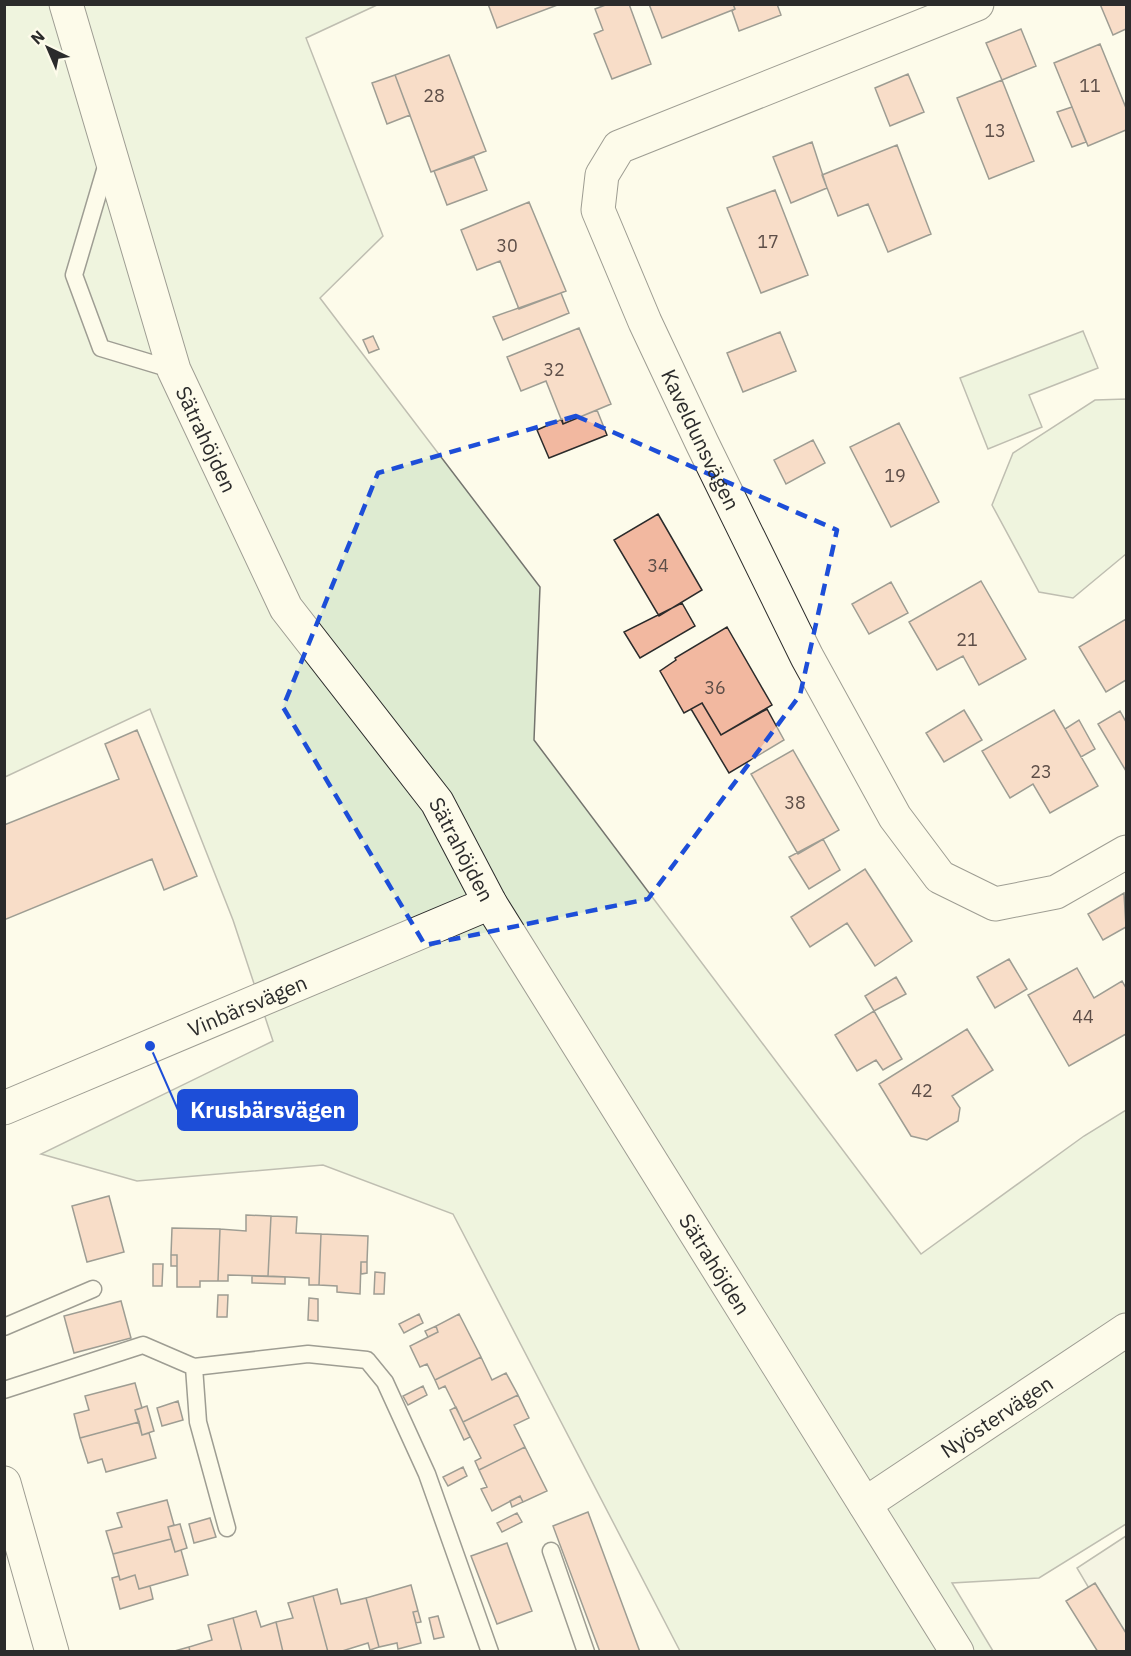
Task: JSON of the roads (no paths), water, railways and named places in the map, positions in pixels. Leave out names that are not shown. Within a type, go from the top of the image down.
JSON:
[{"type":"street","name":"Sätrahöjden","points":[[66,4],[109,157],[174,370],[286,608],[436,802],[490,903],[957,1652]]},
{"type":"street","name":"Kaveldunsvägen","points":[[977,4],[620,147],[602,175],[598,210],[645,322],[807,657],[895,817],[940,877],[995,904],[1056,892],[1126,852]]},
{"type":"street","name":"Vinbärsvägen","points":[[4,1108],[490,903]]},
{"type":"street","name":"Nyöstervägen","points":[[865,1504],[1126,1330]]},
{"type":"street","points":[[4,1483],[52,1652]]},
{"type":"lane","points":[[109,157],[74,275],[101,348],[174,370]]},
{"type":"lane","points":[[4,1327],[93,1289]]},
{"type":"lane","points":[[4,1390],[143,1345],[194,1367],[308,1354],[367,1360],[386,1382],[427,1474],[490,1652]]},
{"type":"lane","points":[[194,1367],[198,1422],[227,1528]]},
{"type":"lane","points":[[551,1551],[586,1652]]},
{"type":"place","name":"Krusbärsvägen","points":[[150,1046]]}]
